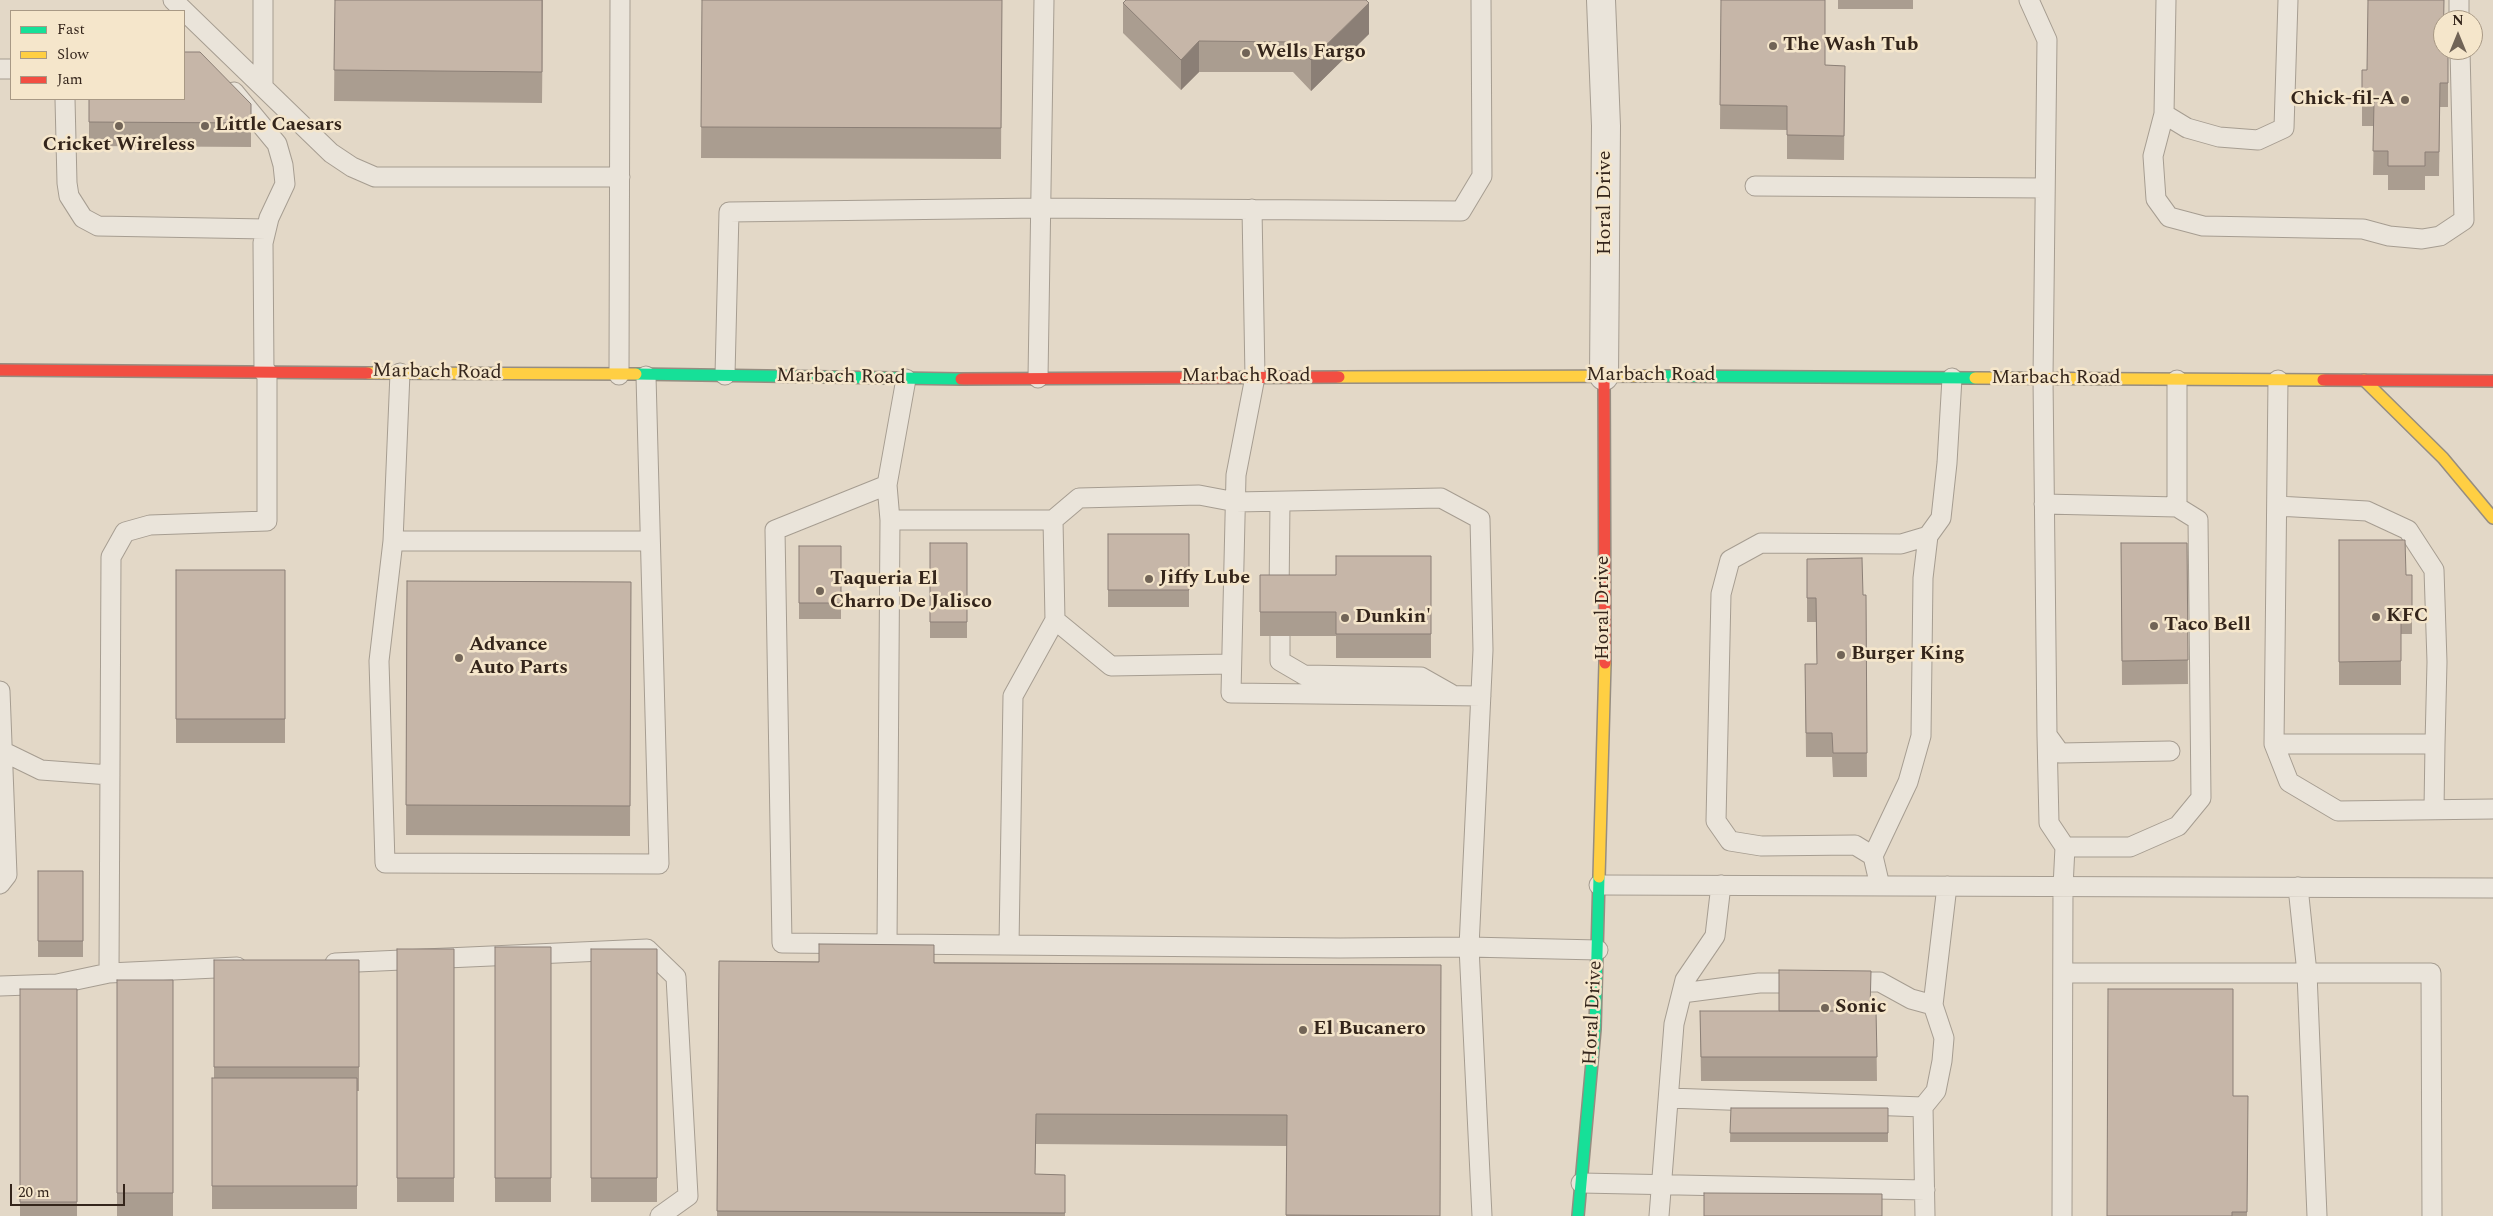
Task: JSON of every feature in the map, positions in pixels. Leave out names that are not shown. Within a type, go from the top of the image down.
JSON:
[{"type":"main road","name":"Marbach Road","points":[[0,370],[646,376],[725,375],[906,379],[1604,376],[2493,381]]},
{"type":"main road","name":"Horal Drive","points":[[1578,1216],[1596,1030],[1605,657],[1604,376]]},
{"type":"main road","points":[[2364,380],[2443,458],[2493,518]]},
{"type":"street","name":"Horal Drive","points":[[1601,0],[1606,126],[1604,376]]},
{"type":"lane","points":[[173,0],[183,10]]},
{"type":"lane","points":[[263,87],[264,0]]},
{"type":"lane","points":[[619,375],[620,0]]},
{"type":"lane","points":[[1038,378],[1044,0]]},
{"type":"lane","points":[[725,375],[729,212],[1041,208],[1461,211],[1482,176],[1480,0]]},
{"type":"lane","points":[[2029,0],[2047,40],[2043,378],[2044,504],[2049,823],[2065,847],[2063,886],[2062,1216]]},
{"type":"lane","points":[[2166,0],[2164,114],[2153,156],[2156,198],[2169,217],[2203,226],[2363,229],[2390,236],[2422,239],[2440,236],[2464,220],[2460,60]]},
{"type":"lane","points":[[2164,114],[2187,128],[2219,137],[2258,140],[2284,128],[2288,0]]},
{"type":"lane","points":[[185,12],[331,152],[352,167],[375,177],[620,178]]},
{"type":"lane","points":[[108,973],[111,557],[125,532],[150,525],[267,521],[263,242],[266,228],[284,184],[283,165],[277,144],[225,80]]},
{"type":"lane","points":[[65,100],[67,183],[69,196],[83,218],[98,226],[266,228]]},
{"type":"lane","points":[[1755,186],[2045,188]]},
{"type":"lane","points":[[1252,209],[1255,377],[1236,475],[1231,693],[1481,696]]},
{"type":"lane","points":[[400,373],[393,541],[379,661],[385,863],[660,864],[649,541],[646,376]]},
{"type":"lane","points":[[1880,886],[1873,856],[1908,782],[1921,736],[1924,578],[1928,536],[1941,518],[1948,463],[1952,378]]},
{"type":"lane","points":[[887,944],[890,520],[887,485],[906,379]]},
{"type":"lane","points":[[2177,380],[2177,507]]},
{"type":"lane","points":[[2278,380],[2274,744],[2290,782],[2338,811],[2493,809]]},
{"type":"lane","points":[[887,485],[775,530],[782,943],[1469,946],[1598,950]]},
{"type":"lane","points":[[890,520],[1053,520],[1079,498],[1199,495],[1236,502],[1441,498],[1480,519],[1483,650],[1469,946],[1482,1216]]},
{"type":"lane","points":[[1279,599],[1280,502]]},
{"type":"lane","points":[[2044,504],[2177,507],[2198,520],[2201,798],[2178,826],[2130,847],[2065,847]]},
{"type":"lane","points":[[2277,506],[2367,511],[2408,530],[2434,570],[2437,662],[2434,809]]},
{"type":"lane","points":[[1009,945],[1013,696],[1054,620],[1053,520]]},
{"type":"lane","points":[[1873,856],[1855,845],[1761,846],[1730,841],[1716,821],[1721,594],[1730,560],[1761,542],[1900,544],[1928,536]]},
{"type":"lane","points":[[393,541],[649,541]]},
{"type":"lane","points":[[1054,620],[1111,666],[1231,664]]},
{"type":"lane","points":[[1280,636],[1280,661],[1304,675],[1420,677],[1453,695]]},
{"type":"lane","points":[[0,691],[7,875],[0,884]]},
{"type":"lane","points":[[2047,735],[2060,753],[2170,751]]},
{"type":"lane","points":[[2274,744],[2435,744]]},
{"type":"lane","points":[[2,751],[42,770],[110,776]]},
{"type":"lane","points":[[1599,885],[2493,888]]},
{"type":"lane","points":[[1658,1216],[1674,1024],[1685,980],[1715,936],[1721,885]]},
{"type":"lane","points":[[1925,1216],[1924,1107],[1936,1091],[1942,1061],[1944,1038],[1933,1005],[1948,886]]},
{"type":"lane","points":[[2298,887],[2307,973],[2317,1216]]},
{"type":"lane","points":[[318,964],[647,949],[676,977],[688,1196],[660,1216]]},
{"type":"lane","points":[[0,986],[57,984],[108,973],[258,966]]},
{"type":"lane","points":[[2063,973],[2431,973],[2432,1216]]},
{"type":"lane","points":[[1682,993],[1759,983],[1880,982],[1911,1000],[1933,1005]]},
{"type":"lane","points":[[1669,1098],[1924,1107]]},
{"type":"lane","points":[[1582,1183],[1925,1190]]},
{"type":"building","points":[[335,0],[542,0],[542,72],[334,70]]},
{"type":"building","points":[[702,0],[1002,0],[1001,128],[701,127]]},
{"type":"building","points":[[1126,0],[1366,0],[1369,3],[1311,60],[1293,42],[1199,41],[1181,60],[1123,3]]},
{"type":"building","name":"The Wash Tub","points":[[1721,0],[1825,0],[1825,65],[1845,66],[1844,136],[1787,135],[1787,106],[1720,105]]},
{"type":"building","name":"Chick-fil-A","points":[[2368,0],[2444,0],[2444,10],[2433,10],[2433,60],[2448,60],[2448,83],[2440,83],[2439,152],[2425,152],[2425,166],[2388,166],[2388,151],[2373,151],[2374,102],[2362,102],[2362,70],[2367,70]]},
{"type":"building","points":[[185,52],[200,52],[251,104],[251,123],[89,122],[89,100],[185,100]]},
{"type":"building","name":"Jiffy Lube","points":[[1108,534],[1189,534],[1189,590],[1108,590]]},
{"type":"building","name":"KFC","points":[[2339,540],[2405,540],[2406,575],[2412,575],[2412,610],[2401,610],[2401,661],[2339,662]]},
{"type":"building","points":[[930,543],[967,543],[967,622],[930,622]]},
{"type":"building","name":"Taco Bell","points":[[2121,543],[2187,543],[2188,660],[2122,661]]},
{"type":"building","name":"Taqueria El Charro De Jalisco","points":[[799,546],[841,546],[841,603],[799,603]]},
{"type":"building","points":[[1336,556],[1431,556],[1431,634],[1336,634],[1336,612],[1260,612],[1260,575],[1336,575]]},
{"type":"building","name":"Burger King","points":[[1862,558],[1863,595],[1866,595],[1867,753],[1833,753],[1832,733],[1806,733],[1805,664],[1817,664],[1816,598],[1807,598],[1807,559]]},
{"type":"building","points":[[176,570],[285,570],[285,719],[176,719]]},
{"type":"building","points":[[407,581],[631,582],[630,806],[406,805]]},
{"type":"building","points":[[38,871],[83,871],[83,941],[38,941]]},
{"type":"building","points":[[819,944],[934,945],[934,963],[1441,965],[1440,1216],[1286,1215],[1287,1115],[1036,1114],[1035,1174],[1065,1175],[1065,1213],[717,1211],[719,961],[819,962]]},
{"type":"building","points":[[495,947],[551,947],[551,1178],[495,1178]]},
{"type":"building","points":[[397,949],[454,949],[454,1178],[397,1178]]},
{"type":"building","points":[[591,949],[657,949],[657,1178],[591,1178]]},
{"type":"building","points":[[214,960],[359,960],[359,1067],[214,1067]]},
{"type":"building","points":[[1779,970],[1871,971],[1870,1011],[1779,1011]]},
{"type":"building","points":[[117,980],[173,980],[173,1193],[117,1193]]},
{"type":"building","points":[[20,989],[77,989],[77,1202],[20,1202]]},
{"type":"building","points":[[2108,989],[2233,989],[2233,1096],[2248,1096],[2247,1212],[2232,1212],[2232,1216],[2107,1216]]},
{"type":"building","points":[[1700,1011],[1876,1011],[1877,1057],[1701,1057]]},
{"type":"building","points":[[212,1078],[357,1078],[357,1186],[212,1186]]},
{"type":"building","points":[[1731,1108],[1888,1108],[1888,1133],[1730,1133]]},
{"type":"building","points":[[1704,1193],[1882,1194],[1882,1216],[1704,1216]]},
{"type":"traffic: fast","points":[[636,374],[961,379]]},
{"type":"traffic: fast","points":[[1659,376],[1975,378]]},
{"type":"traffic: fast","points":[[1578,1216],[1595,1029],[1599,877]]},
{"type":"traffic: slow","points":[[368,373],[636,374]]},
{"type":"traffic: slow","points":[[1339,377],[1659,376]]},
{"type":"traffic: slow","points":[[1975,378],[2323,380]]},
{"type":"traffic: slow","points":[[2364,380],[2443,458],[2493,518]]},
{"type":"traffic: slow","points":[[1599,877],[1605,663]]},
{"type":"traffic: jam","points":[[0,370],[368,373]]},
{"type":"traffic: jam","points":[[1604,376],[1605,663]]},
{"type":"traffic: jam","points":[[961,379],[1339,377]]},
{"type":"traffic: jam","points":[[2323,380],[2493,381]]},
{"type":"place","name":"The Wash Tub","points":[[1773,46]]},
{"type":"place","name":"Wells Fargo","points":[[1246,53]]},
{"type":"place","name":"Chick-fil-A","points":[[2405,100]]},
{"type":"place","name":"Cricket Wireless","points":[[119,126]]},
{"type":"place","name":"Little Caesars","points":[[205,126]]},
{"type":"place","name":"Jiffy Lube","points":[[1149,579]]},
{"type":"place","name":"Taqueria El Charro De Jalisco","points":[[820,591]]},
{"type":"place","name":"KFC","points":[[2376,617]]},
{"type":"place","name":"Dunkin'","points":[[1345,618]]},
{"type":"place","name":"Taco Bell","points":[[2154,626]]},
{"type":"place","name":"Burger King","points":[[1841,655]]},
{"type":"place","name":"Advance Auto Parts","points":[[459,658]]},
{"type":"place","name":"Sonic","points":[[1825,1008]]},
{"type":"place","name":"El Bucanero","points":[[1303,1030]]}]
